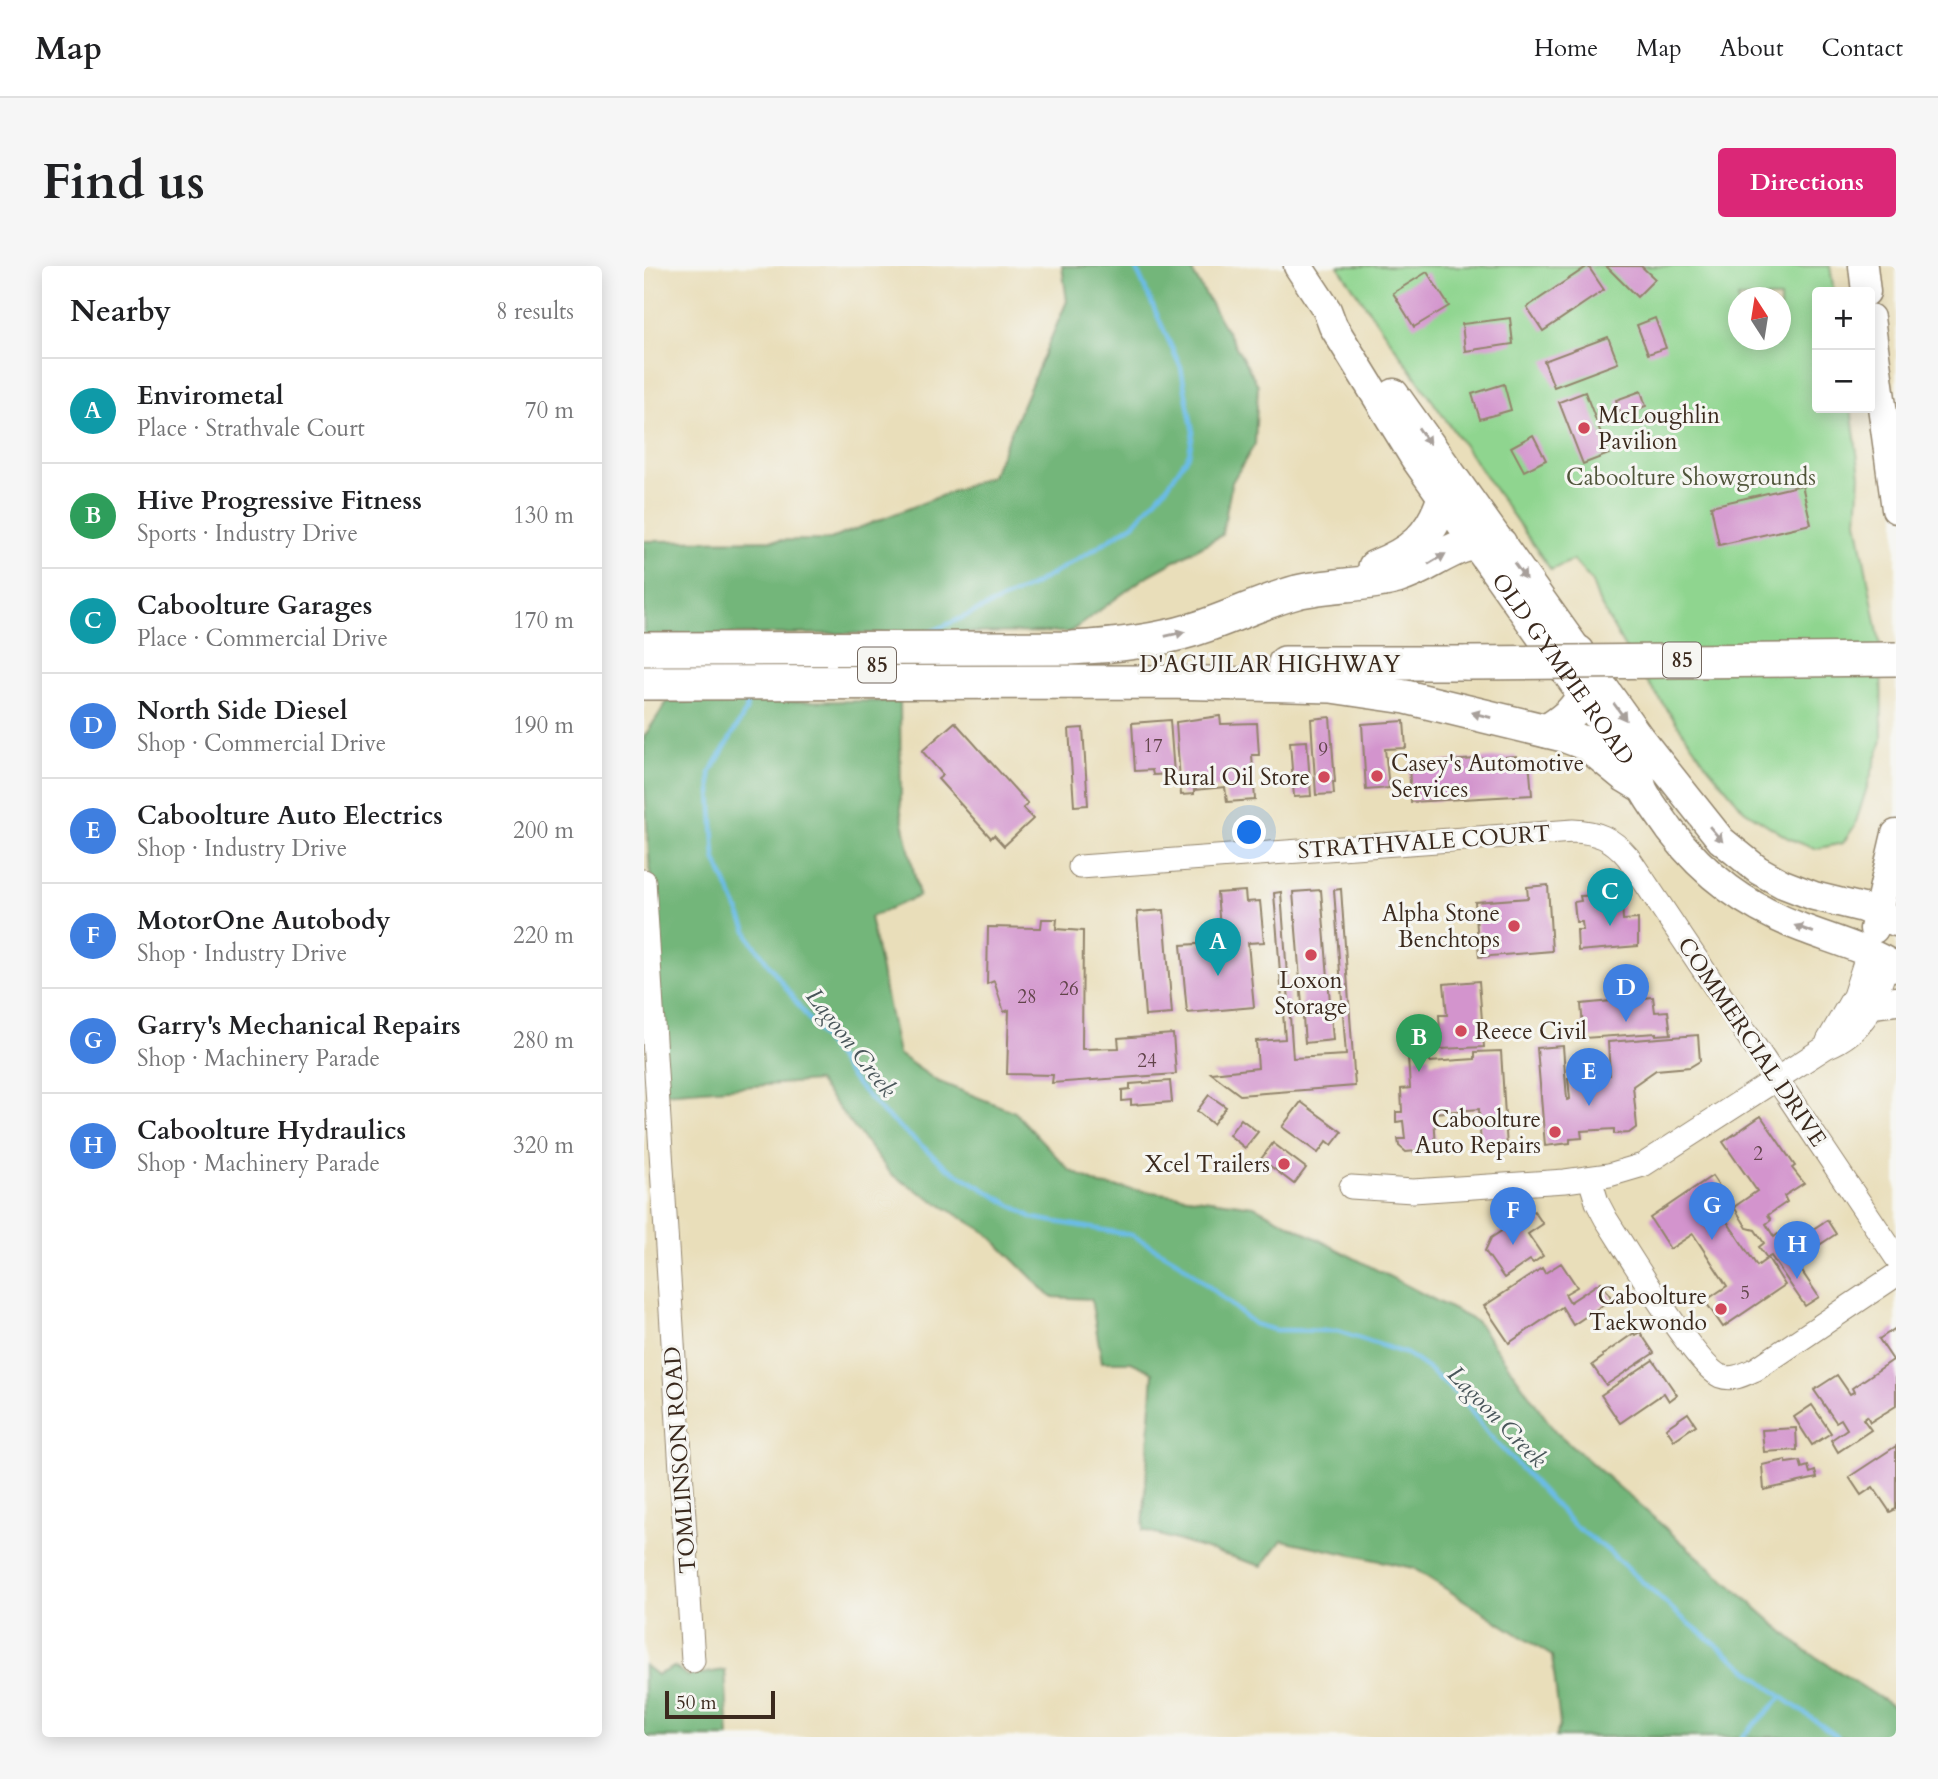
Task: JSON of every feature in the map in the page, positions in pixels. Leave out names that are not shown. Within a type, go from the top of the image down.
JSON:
[{"type":"highway","points":[[1354,583],[1367,570],[1396,559],[1422,539],[1432,527],[1443,500]]},
{"type":"highway","points":[[644,683],[699,666],[1056,665],[1108,646],[1170,635],[1217,622],[1294,593],[1385,580],[1428,565],[1459,546],[1486,543]]},
{"type":"highway","points":[[644,649],[699,666]]},
{"type":"highway","points":[[1547,731],[1576,710],[1581,696],[1582,674],[1578,652]]},
{"type":"highway","name":"D'AGUILAR HIGHWAY","points":[[1056,665],[1896,659]]},
{"type":"highway","points":[[644,666],[1056,665],[1260,684],[1366,690],[1547,731],[1587,744],[1626,776],[1639,783]]},
{"type":"main road","name":"OLD GYMPIE ROAD","points":[[1298,266],[1328,310],[1334,326],[1381,406],[1443,500],[1486,543],[1578,652],[1640,738],[1721,840],[1758,870],[1800,891],[1891,919]]},
{"type":"main road","points":[[1863,266],[1865,287]]},
{"type":"main road","name":"OLD GYMPIE ROAD","points":[[1328,310],[1342,321],[1486,543],[1581,696],[1635,770],[1639,783],[1685,850],[1722,886],[1764,912],[1884,960]]},
{"type":"main road","points":[[1874,350],[1896,509]]},
{"type":"main road","points":[[1884,960],[1891,919],[1896,834]]},
{"type":"street","name":"STRATHVALE COURT","points":[[1080,867],[1559,832],[1600,834]]},
{"type":"street","name":"COMMERCIAL DRIVE","points":[[1600,834],[1628,857],[1896,1257]]},
{"type":"street","name":"TOMLINSON ROAD","points":[[644,881],[654,1183],[692,1661]]},
{"type":"street","points":[[1351,1187],[1413,1191],[1590,1179],[1627,1171],[1652,1160],[1826,1047],[1841,1041],[1884,1003],[1884,960]]},
{"type":"street","points":[[1826,1047],[1854,996],[1884,960]]},
{"type":"street","points":[[1590,1179],[1606,1219],[1691,1347],[1711,1370],[1726,1377],[1736,1377],[1756,1369],[1896,1275]]},
{"type":"green space","points":[[1062,266],[1189,266],[1258,385],[1255,444],[1232,482],[1222,535],[1144,578],[1070,632],[644,635],[644,541],[828,540],[992,476],[1067,301]]},
{"type":"green space","name":"Caboolture Showgrounds","points":[[1338,266],[1830,266],[1833,287],[1812,287],[1812,413],[1852,413],[1860,475],[1857,521],[1881,649],[1882,740],[1855,825],[1843,843],[1815,849],[1788,838],[1744,810],[1705,763],[1630,657],[1599,602],[1591,580],[1573,560],[1551,570]]},
{"type":"green space","points":[[900,701],[901,812],[919,896],[870,917],[898,1054],[937,1081],[1015,1112],[1069,1170],[1100,1185],[1254,1206],[1477,1322],[1555,1431],[1802,1648],[1896,1708],[1896,1737],[1555,1737],[1560,1725],[1552,1656],[1413,1568],[1282,1540],[1262,1566],[1143,1530],[1153,1372],[1131,1362],[1102,1362],[1091,1299],[1051,1297],[987,1233],[892,1175],[817,1081],[664,1093],[644,776],[644,737],[667,702]]},
{"type":"green space","points":[[644,1665],[657,1675],[674,1667],[688,1676],[725,1670],[729,1737],[644,1737]]},
{"type":"building","points":[[1588,266],[1604,290],[1543,331],[1527,307]]},
{"type":"building","points":[[1606,266],[1641,266],[1655,279],[1637,297]]},
{"type":"building","points":[[1427,272],[1449,306],[1414,327],[1393,293]]},
{"type":"building","points":[[1510,318],[1513,344],[1465,351],[1462,324]]},
{"type":"building","points":[[1655,318],[1666,348],[1648,354],[1637,325]]},
{"type":"building","points":[[1608,337],[1618,363],[1554,387],[1544,361]]},
{"type":"building","points":[[1504,384],[1511,410],[1480,419],[1472,394]]},
{"type":"building","points":[[1641,391],[1646,406],[1621,415],[1616,400]]},
{"type":"building","name":"McLoughlin Pavilion","points":[[1585,392],[1609,454],[1583,464],[1559,402]]},
{"type":"building","points":[[1533,435],[1546,460],[1524,471],[1511,447]]},
{"type":"building","points":[[1802,485],[1811,524],[1719,545],[1711,506]]},
{"type":"building","points":[[1220,716],[1221,724],[1257,723],[1259,755],[1252,755],[1255,800],[1227,802],[1225,787],[1194,790],[1194,794],[1181,795],[1176,722]]},
{"type":"building","points":[[1330,717],[1334,794],[1316,795],[1311,719]]},
{"type":"building","points":[[1170,720],[1174,774],[1153,775],[1152,770],[1135,771],[1132,723]]},
{"type":"building","points":[[1404,721],[1406,748],[1385,749],[1389,788],[1366,790],[1362,724]]},
{"type":"building","points":[[955,722],[1028,804],[1023,808],[1033,819],[1004,846],[994,835],[991,838],[938,779],[943,775],[922,751]]},
{"type":"building","points":[[1083,728],[1088,805],[1074,806],[1069,729]]},
{"type":"building","points":[[1307,741],[1311,796],[1294,797],[1290,742]]},
{"type":"building","points":[[1516,756],[1516,762],[1529,761],[1532,795],[1411,802],[1409,764]]},
{"type":"building","name":"Alpha Stone Benchtops","points":[[1548,885],[1552,951],[1479,957],[1475,902],[1528,898],[1527,887]]},
{"type":"building","points":[[1341,889],[1355,1086],[1240,1095],[1211,1073],[1258,1068],[1256,1041],[1285,1039],[1274,893],[1281,892],[1293,1058],[1346,1055],[1334,890]]},
{"type":"building","points":[[1321,890],[1333,1040],[1305,1043],[1293,892]]},
{"type":"building","points":[[1245,891],[1246,902],[1260,901],[1264,942],[1248,943],[1254,1007],[1187,1013],[1181,945],[1228,942],[1226,927],[1220,928],[1217,893]]},
{"type":"building","points":[[1601,895],[1601,902],[1622,900],[1623,920],[1638,919],[1638,946],[1578,951],[1577,930],[1583,930],[1582,922],[1576,922],[1574,902],[1581,901],[1580,896]]},
{"type":"building","points":[[1164,910],[1172,1014],[1145,1016],[1137,912]]},
{"type":"building","points":[[1042,919],[1057,919],[1056,929],[1083,931],[1082,1049],[1119,1048],[1118,1038],[1173,1034],[1176,1074],[1052,1083],[1053,1075],[1007,1074],[1009,1010],[1004,1012],[994,981],[987,984],[988,927],[1041,928]]},
{"type":"building","name":"Reece Civil","points":[[1479,981],[1484,1047],[1441,1049],[1439,1015],[1447,1015],[1444,984]]},
{"type":"building","points":[[1653,997],[1655,1012],[1668,1011],[1671,1034],[1584,1038],[1581,1004]]},
{"type":"building","points":[[1698,1035],[1700,1061],[1690,1067],[1656,1070],[1633,1086],[1637,1127],[1629,1133],[1614,1134],[1614,1129],[1581,1131],[1582,1138],[1570,1139],[1570,1143],[1545,1146],[1537,1048],[1563,1046],[1567,1100],[1570,1099],[1568,1078],[1610,1075],[1608,1042]]},
{"type":"building","points":[[1501,1051],[1507,1148],[1481,1150],[1479,1109],[1434,1113],[1436,1149],[1406,1152],[1399,1146],[1398,1139],[1405,1139],[1403,1121],[1396,1122],[1396,1112],[1402,1112],[1401,1089],[1410,1088],[1408,1057],[1430,1056],[1430,1062],[1475,1059],[1475,1052]]},
{"type":"building","points":[[1170,1081],[1172,1102],[1131,1105],[1131,1100],[1122,1101],[1122,1090],[1130,1089],[1130,1084]]},
{"type":"building","points":[[1209,1095],[1226,1107],[1213,1124],[1197,1111]]},
{"type":"building","points":[[1301,1102],[1342,1132],[1332,1145],[1327,1141],[1318,1153],[1282,1127]]},
{"type":"building","points":[[1761,1116],[1804,1183],[1784,1196],[1787,1202],[1768,1215],[1771,1220],[1766,1224],[1774,1237],[1778,1234],[1787,1246],[1827,1220],[1836,1234],[1795,1261],[1819,1297],[1805,1306],[1771,1256],[1767,1258],[1759,1247],[1764,1243],[1755,1230],[1747,1228],[1734,1207],[1757,1191],[1723,1142]]},
{"type":"building","points":[[1241,1119],[1258,1132],[1245,1148],[1229,1135]]},
{"type":"building","points":[[1273,1143],[1306,1168],[1294,1184],[1261,1159]]},
{"type":"building","points":[[1712,1176],[1733,1207],[1722,1214],[1757,1266],[1768,1258],[1785,1285],[1723,1327],[1705,1301],[1727,1286],[1693,1234],[1670,1249],[1650,1218]]},
{"type":"building","points":[[1534,1211],[1543,1224],[1528,1234],[1543,1256],[1533,1263],[1530,1260],[1504,1278],[1485,1251],[1491,1238],[1506,1228],[1502,1222],[1514,1215],[1519,1220]]},
{"type":"building","points":[[1561,1263],[1577,1287],[1565,1294],[1570,1302],[1601,1282],[1612,1299],[1573,1325],[1562,1307],[1509,1343],[1484,1306],[1542,1268],[1545,1273]]},
{"type":"building","points":[[1896,1328],[1896,1406],[1870,1422],[1867,1416],[1863,1419],[1871,1430],[1838,1452],[1831,1440],[1847,1429],[1841,1419],[1836,1422],[1814,1390],[1837,1375],[1850,1394],[1854,1392],[1852,1388],[1893,1360],[1879,1339]]},
{"type":"building","points":[[1640,1332],[1654,1353],[1606,1385],[1592,1365],[1634,1333],[1635,1335]]},
{"type":"building","points":[[1653,1360],[1677,1395],[1669,1401],[1664,1393],[1620,1423],[1601,1395]]},
{"type":"building","points":[[1812,1405],[1831,1433],[1812,1445],[1794,1417]]},
{"type":"building","points":[[1688,1413],[1696,1425],[1674,1440],[1666,1428]]},
{"type":"building","points":[[1796,1428],[1797,1450],[1764,1452],[1762,1430]]},
{"type":"building","points":[[1896,1446],[1896,1509],[1890,1512],[1873,1487],[1861,1495],[1849,1477]]},
{"type":"building","points":[[1786,1460],[1786,1463],[1800,1461],[1802,1468],[1808,1466],[1810,1473],[1815,1471],[1817,1478],[1764,1490],[1762,1465]]},
{"type":"waterway","name":"Lagoon Creek","points":[[926,634],[1028,588],[1135,523],[1169,484],[1189,454],[1193,432],[1181,368],[1135,266]]},
{"type":"waterway","name":"Lagoon Creek","points":[[748,695],[746,711],[710,773],[715,858],[751,940],[853,1080],[884,1114],[948,1168],[1033,1218],[1132,1235],[1179,1262],[1254,1324],[1275,1330],[1338,1331],[1407,1354],[1461,1398],[1489,1435],[1576,1527],[1606,1549],[1680,1616],[1782,1697],[1838,1737]]},
{"type":"waterway","points":[[1742,1737],[1782,1697]]},
{"type":"place","name":"McLoughlin Pavilion","points":[[1584,428]]},
{"type":"place","name":"Casey's Automotive Services","points":[[1377,776]]},
{"type":"place","name":"Rural Oil Store","points":[[1324,777]]},
{"type":"place","name":"Alpha Stone Benchtops","points":[[1514,926]]},
{"type":"place","name":"Caboolture Garages","points":[[1610,926]]},
{"type":"place","name":"Loxon Storage","points":[[1311,955]]},
{"type":"place","name":"Envirometal","points":[[1218,976]]},
{"type":"place","name":"North Side Diesel","points":[[1626,1022]]},
{"type":"place","name":"Reece Civil","points":[[1461,1031]]},
{"type":"place","name":"Hive Progressive Fitness","points":[[1419,1072]]},
{"type":"place","name":"Caboolture Auto Electrics","points":[[1589,1106]]},
{"type":"place","name":"Caboolture Auto Repairs","points":[[1555,1132]]},
{"type":"place","name":"Xcel Trailers","points":[[1284,1164]]},
{"type":"place","name":"Garry's Mechanical Repairs","points":[[1712,1240]]},
{"type":"place","name":"MotorOne Autobody","points":[[1513,1245]]},
{"type":"place","name":"Caboolture Hydraulics","points":[[1797,1279]]},
{"type":"place","name":"Caboolture Taekwondo","points":[[1721,1309]]}]
